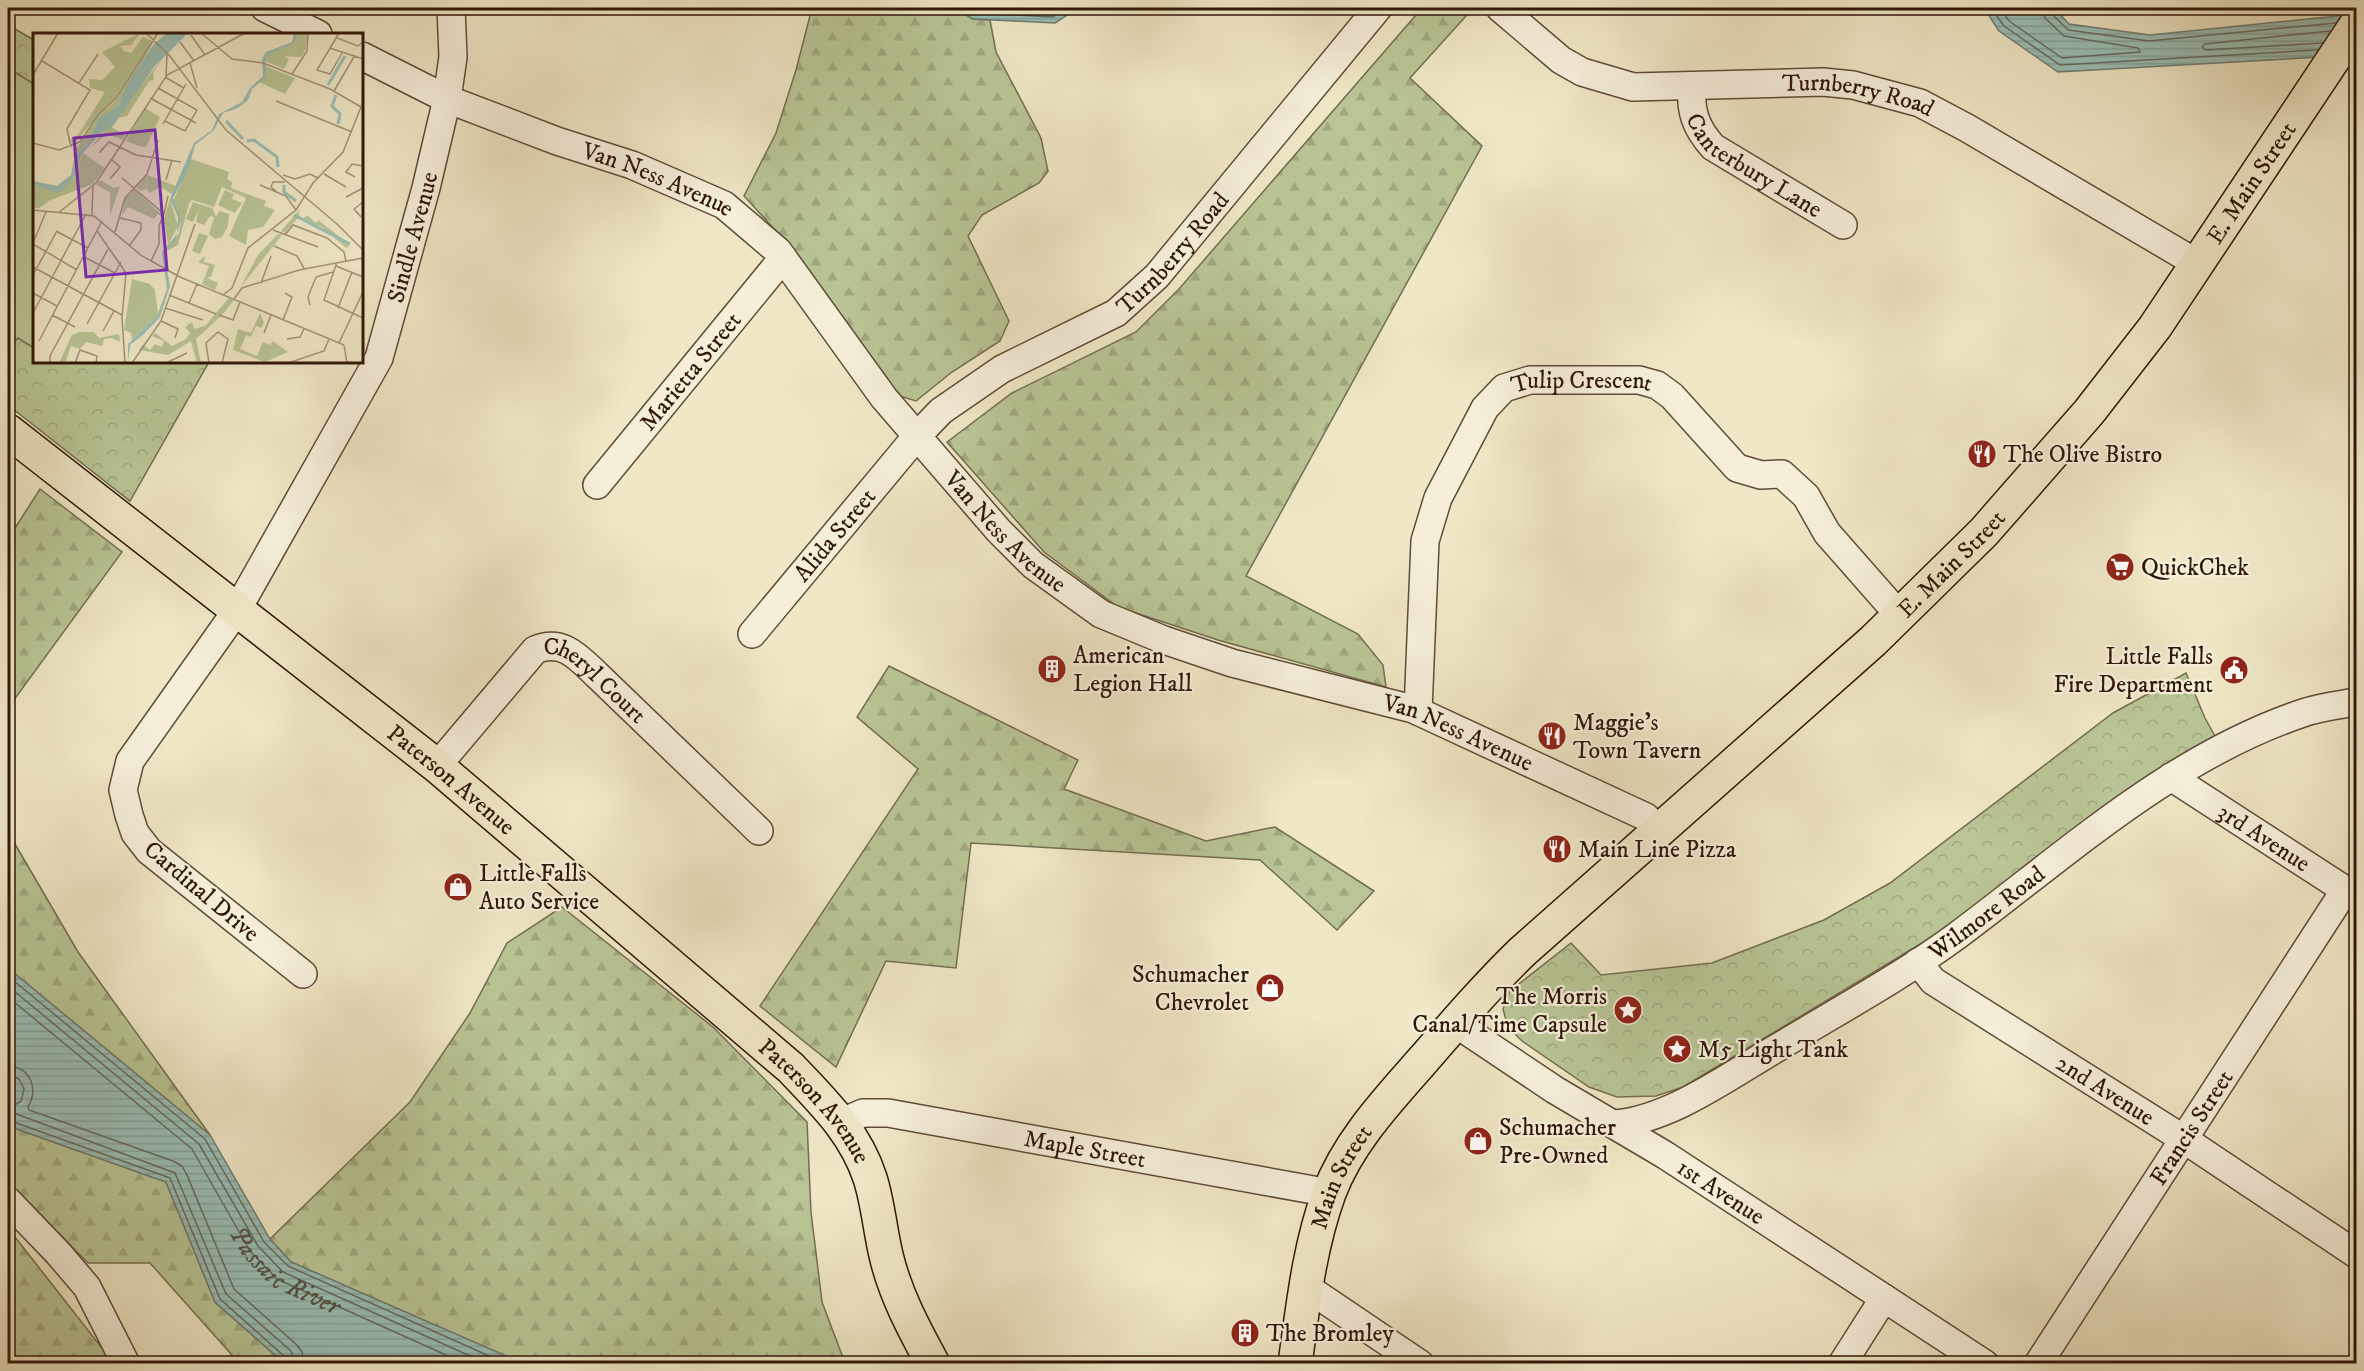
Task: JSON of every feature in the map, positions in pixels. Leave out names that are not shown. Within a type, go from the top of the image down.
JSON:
[{"type":"main road","name":"E. Main Street","points":[[1455,1023],[1522,952],[1900,616],[1971,547],[2089,412],[2155,327],[2356,25]]},
{"type":"main road","name":"Paterson Avenue","points":[[8,431],[437,766],[791,1068],[842,1122],[870,1178],[886,1257],[903,1307],[933,1364]]},
{"type":"main road","name":"Main Street","points":[[1295,1364],[1306,1287],[1316,1240],[1330,1192],[1344,1161],[1364,1131],[1455,1023]]},
{"type":"street","points":[[265,8],[316,33]]},
{"type":"street","name":"Sindle Avenue","points":[[237,610],[379,358],[426,188],[447,99],[453,57],[451,8]]},
{"type":"street","name":"Turnberry Road","points":[[916,437],[940,411],[1002,369],[1116,313],[1157,276],[1378,8]]},
{"type":"street","name":"Turnberry Road","points":[[1500,8],[1561,60],[1582,72],[1633,87],[1823,82],[1876,90],[1920,103],[1967,128],[2198,264]]},
{"type":"street","name":"Van Ness Avenue","points":[[363,57],[447,99],[557,141],[632,165],[724,205],[778,251],[884,398],[999,531],[1033,565],[1060,587],[1101,614],[1164,640],[1232,663],[1418,711],[1646,817],[1658,831]]},
{"type":"street","name":"Canterbury Lane","points":[[1692,86],[1693,115],[1700,132],[1713,147],[1843,225]]},
{"type":"street","name":"Marietta Street","points":[[597,485],[783,258]]},
{"type":"street","name":"Tulip Crescent","points":[[1418,711],[1425,541],[1438,498],[1485,408],[1504,388],[1530,380],[1639,380],[1657,385],[1672,396],[1737,468],[1761,475],[1782,474],[1806,496],[1827,533],[1900,616]]},
{"type":"street","name":"Alida Street","points":[[752,634],[916,437]]},
{"type":"street","name":"Cardinal Drive","points":[[237,610],[130,761],[123,790],[135,833],[149,851],[303,974]]},
{"type":"street","name":"Cheryl Court","points":[[437,766],[535,650],[543,647],[562,647],[571,651],[598,676],[759,831]]},
{"type":"street","name":"Wilmore Road","points":[[1615,1124],[1634,1122],[1670,1109],[1918,962],[2137,799],[2224,745],[2305,712],[2356,702]]},
{"type":"street","name":"3rd Avenue","points":[[2171,777],[2351,894]]},
{"type":"street","name":"Francis Street","points":[[2037,1364],[2182,1138],[2351,894]]},
{"type":"street","name":"2nd Avenue","points":[[1918,962],[1933,981],[2182,1138],[2356,1254]]},
{"type":"street","name":"1st Avenue","points":[[1455,1023],[1555,1090],[1615,1124],[1985,1364]]},
{"type":"street","name":"Maple Street","points":[[842,1122],[863,1113],[888,1113],[1330,1192]]},
{"type":"street","points":[[8,1201],[58,1252],[87,1287],[126,1364]]},
{"type":"street","points":[[1306,1287],[1420,1364]]},
{"type":"street","points":[[1842,1364],[1884,1298]]},
{"type":"green space","points":[[812,8],[962,8],[962,12],[973,19],[990,20],[996,52],[1041,138],[1048,171],[1039,183],[982,215],[968,236],[1009,321],[1000,341],[952,372],[916,401],[900,396],[797,254],[744,196],[776,133]]},
{"type":"green space","points":[[1422,8],[1456,8],[1467,15],[1410,78],[1482,146],[1246,576],[1358,634],[1383,665],[1386,687],[1218,640],[1118,607],[1044,552],[947,442],[1012,393],[1136,332],[1179,289]]},
{"type":"green space","points":[[8,25],[33,39],[33,363],[208,363],[130,501],[8,405]]},
{"type":"green space","points":[[8,68],[33,83],[33,347],[18,338],[12,345],[8,342]]},
{"type":"green space","points":[[40,489],[122,552],[8,708],[8,539]]},
{"type":"green space","points":[[889,666],[1078,760],[1064,789],[1206,841],[1275,827],[1374,891],[1337,930],[1260,860],[971,843],[956,968],[886,961],[836,1067],[760,1006],[918,769],[857,717]]},
{"type":"green space","points":[[2186,673],[2216,738],[1937,934],[1683,1087],[1656,1096],[1617,1097],[1589,1087],[1522,1041],[1508,1027],[1503,1009],[1510,991],[1571,943],[1601,975],[1712,963],[1824,920],[1890,883],[2113,713]]},
{"type":"green space","points":[[8,832],[78,952],[210,1135],[8,968]]},
{"type":"green space","points":[[562,907],[713,1027],[807,1122],[811,1212],[822,1302],[845,1363],[522,1363],[291,1262],[270,1239],[410,1102],[470,1013],[507,943]]},
{"type":"green space","points":[[8,1124],[166,1182],[215,1302],[284,1363],[239,1363],[150,1263],[88,1263],[8,1182]]},
{"type":"green space","points":[[8,1231],[105,1352],[108,1363],[12,1363],[12,1357],[8,1352]]},
{"type":"water","points":[[962,8],[1071,8],[1072,12],[1055,23],[973,19],[961,12]]},
{"type":"water","points":[[1984,8],[2054,8],[2069,24],[2150,35],[2356,14],[2356,55],[2058,72],[1999,31]]},
{"type":"water","name":"Passaic River","points":[[8,968],[210,1135],[270,1239],[291,1262],[522,1363],[284,1363],[215,1302],[166,1182],[8,1124],[8,1097],[11,1091],[8,1084]]},
{"type":"place","name":"The Olive Bistro","points":[[1982,454]]},
{"type":"place","name":"QuickChek","points":[[2120,567]]},
{"type":"place","name":"American Legion Hall","points":[[1052,669]]},
{"type":"place","name":"Little Falls Fire Department","points":[[2234,670]]},
{"type":"place","name":"Maggie's Town Tavern","points":[[1552,736]]},
{"type":"place","name":"Main Line Pizza","points":[[1557,849]]},
{"type":"place","name":"Little Falls Auto Service","points":[[458,887]]},
{"type":"place","name":"Schumacher Chevrolet","points":[[1270,988]]},
{"type":"place","name":"The Morris Canal/Time Capsule","points":[[1628,1010]]},
{"type":"place","name":"M5 Light Tank","points":[[1677,1049]]},
{"type":"place","name":"Schumacher Pre-Owned","points":[[1478,1141]]},
{"type":"place","name":"The Bromley","points":[[1245,1333]]}]
